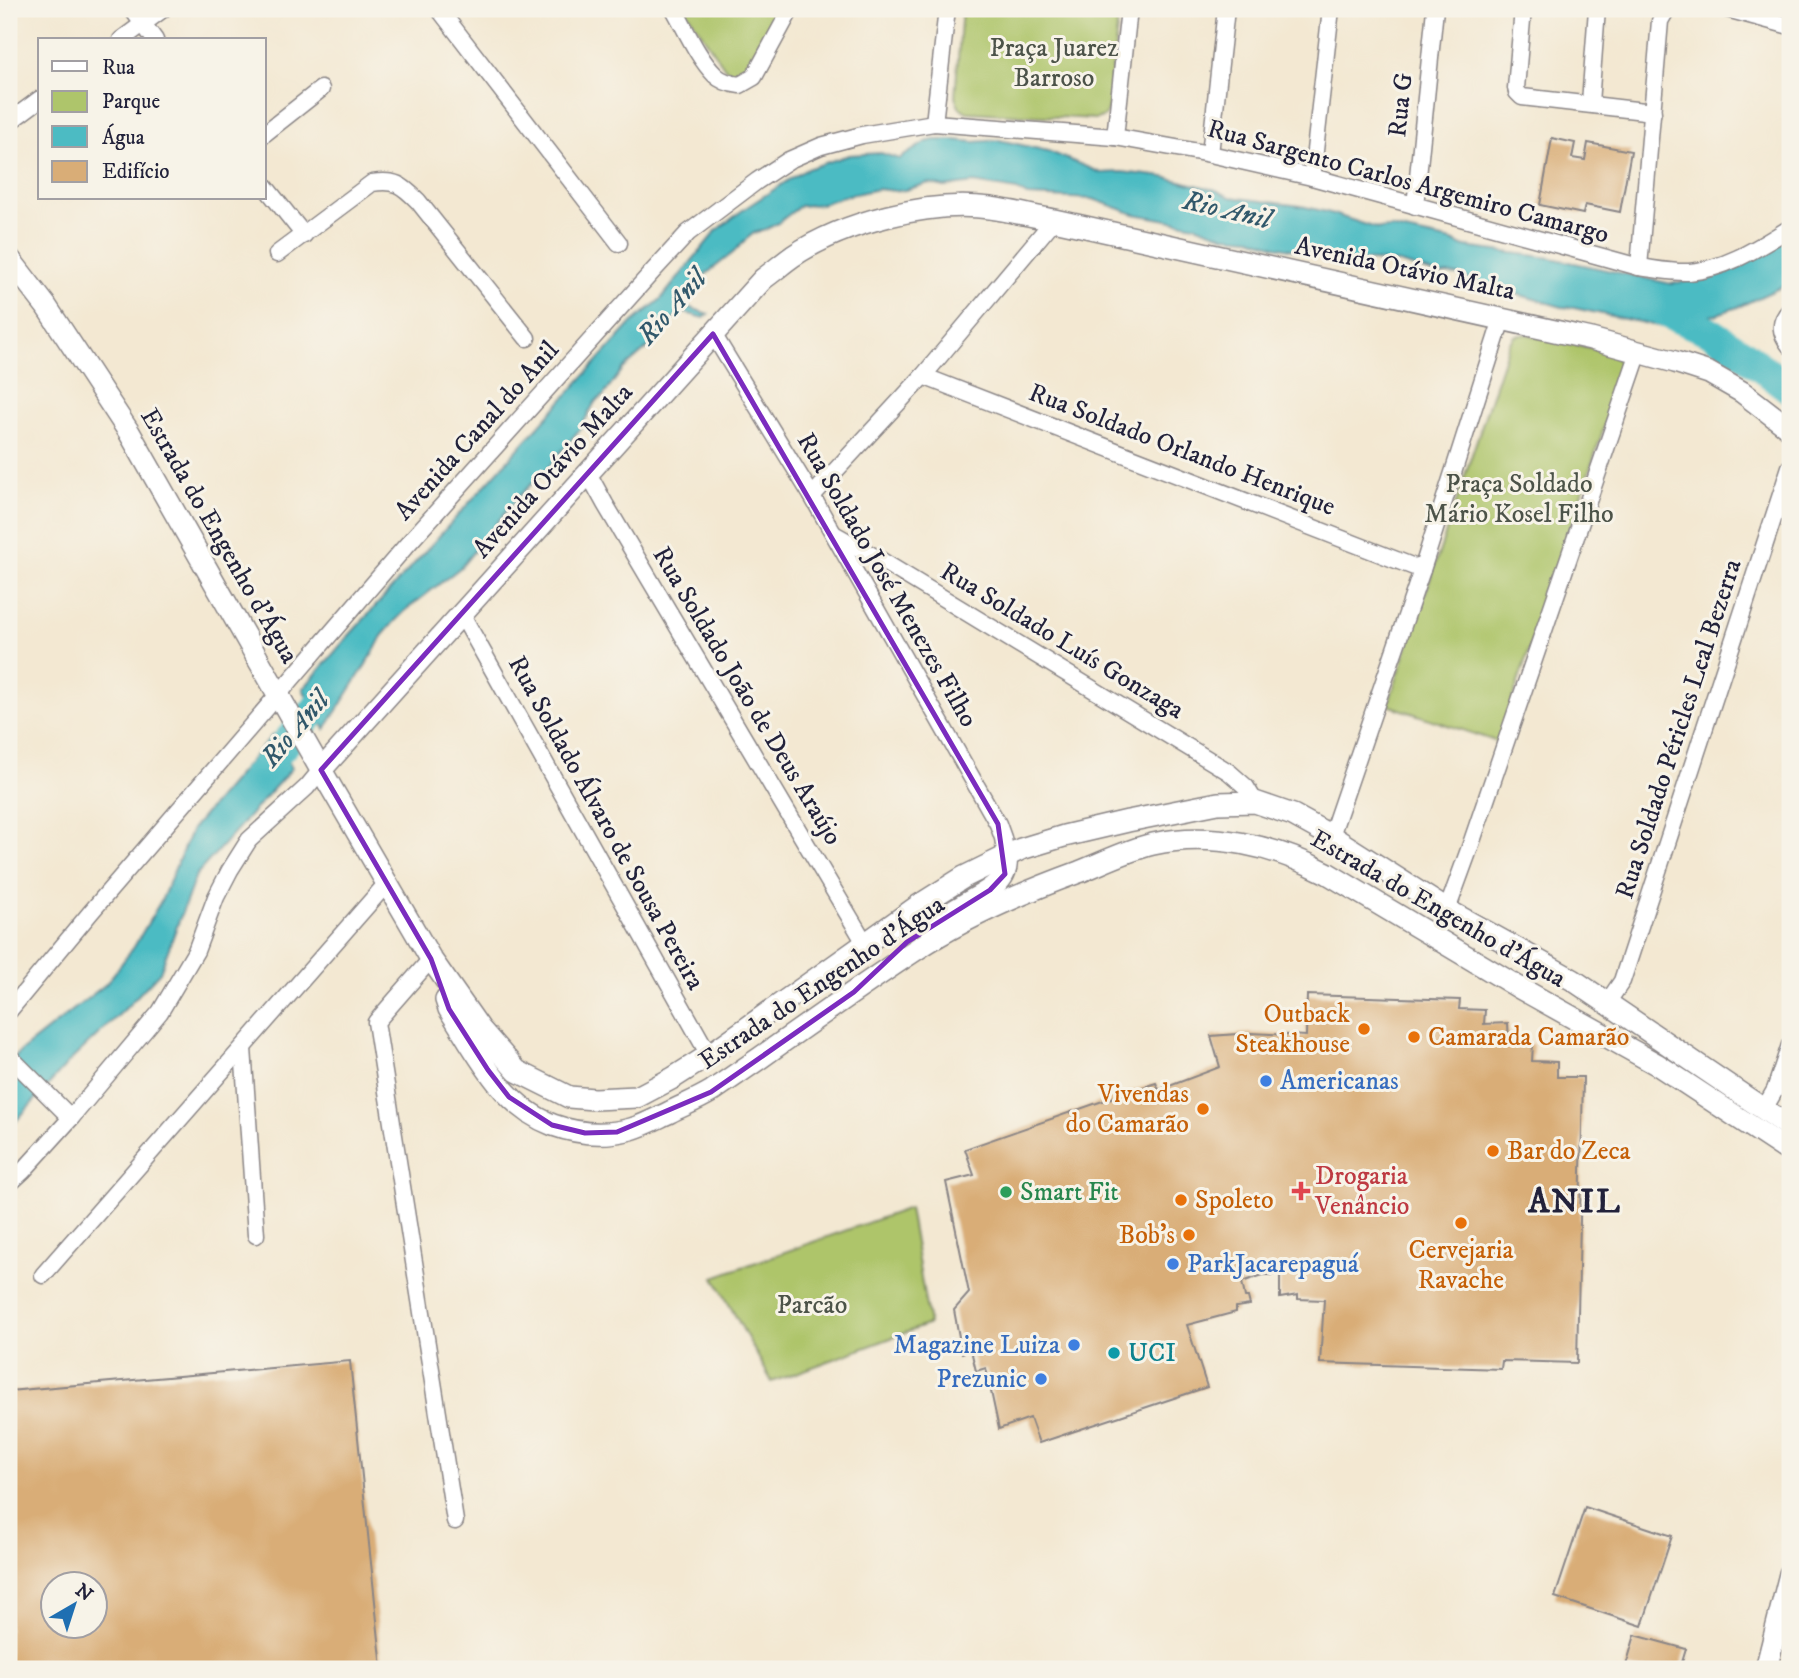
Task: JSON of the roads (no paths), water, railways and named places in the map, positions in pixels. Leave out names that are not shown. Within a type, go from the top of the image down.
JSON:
[{"type":"street","points":[[132,9],[154,38]]},
{"type":"street","points":[[124,38],[163,9]]},
{"type":"street","points":[[439,9],[619,243]]},
{"type":"street","points":[[674,9],[716,76],[727,83],[740,85],[754,77],[791,9]]},
{"type":"street","points":[[934,123],[947,9]]},
{"type":"street","points":[[1115,137],[1129,9]]},
{"type":"street","points":[[1210,154],[1226,9]]},
{"type":"street","points":[[1312,177],[1331,9]]},
{"type":"street","name":"Rua G","points":[[1415,206],[1435,9]]},
{"type":"street","points":[[1523,9],[1516,88],[1519,95],[1653,111]]},
{"type":"street","points":[[1590,103],[1597,9]]},
{"type":"street","points":[[1639,267],[1660,21],[1667,9]]},
{"type":"street","points":[[1727,9],[1790,26]]},
{"type":"street","points":[[266,132],[321,89]]},
{"type":"street","points":[[9,122],[38,100]]},
{"type":"street","name":"Avenida Canal do Anil","points":[[9,1011],[91,912],[281,700],[406,547],[688,233],[789,160],[821,146],[862,135],[934,123],[1115,137]]},
{"type":"street","name":"Rua Sargento Carlos Argemiro Camargo","points":[[1115,137],[1210,154],[1312,177],[1639,267],[1689,272],[1712,267],[1736,260],[1790,228]]},
{"type":"street","points":[[277,254],[372,183],[387,180],[403,186],[418,201],[527,338]]},
{"type":"street","points":[[266,188],[303,235]]},
{"type":"street","name":"Avenida Otávio Malta","points":[[9,1184],[71,1118],[160,1012],[196,951],[216,897],[249,840],[307,787],[318,765],[462,615],[763,279],[793,256],[829,236],[860,224],[902,213],[948,207],[988,208],[1054,220],[1591,339],[1639,352],[1709,373],[1742,392],[1790,429]]},
{"type":"street","points":[[812,496],[923,376],[1054,220]]},
{"type":"street","name":"Estrada do Engenho d'Água","points":[[9,258],[46,306],[129,432],[431,959],[480,1029],[517,1071],[569,1097],[637,1097],[673,1078],[918,906],[964,877],[1021,849],[1128,821],[1219,803],[1255,802],[1293,815],[1331,836],[1447,910],[1573,980],[1790,1127]]},
{"type":"street","points":[[1790,310],[1780,326],[1790,345]]},
{"type":"street","points":[[1331,836],[1422,570],[1502,319]]},
{"type":"street","name":"Rua Soldado José Menezes Filho","points":[[713,334],[812,496],[998,824],[1006,857]]},
{"type":"street","points":[[1447,910],[1639,352]]},
{"type":"street","name":"Rua Soldado Orlando Henrique","points":[[923,376],[1422,570]]},
{"type":"street","name":"Rua Soldado Péricles Leal Bezerra","points":[[1607,1003],[1622,981],[1790,467]]},
{"type":"street","name":"Rua Soldado João de Deus Araújo","points":[[588,472],[865,943]]},
{"type":"street","name":"Rua Soldado Luís Gonzaga","points":[[833,534],[1229,772],[1246,787],[1255,802]]},
{"type":"street","name":"Rua Soldado Álvaro de Sousa Pereira","points":[[462,615],[709,1055]]},
{"type":"street","name":"Estrada do Engenho d'Água","points":[[431,959],[449,1009],[509,1097],[522,1108],[552,1125],[601,1134],[647,1124],[710,1092],[918,948],[977,914],[1152,844],[1201,839],[1250,844],[1306,862],[1327,873],[1518,987],[1658,1065],[1790,1153]]},
{"type":"street","points":[[854,992],[907,942],[990,890],[1005,874],[1006,857]]},
{"type":"street","points":[[43,1275],[387,883]]},
{"type":"street","points":[[431,959],[376,1022],[456,1521]]},
{"type":"street","points":[[1764,1109],[1775,1090],[1790,1045]]},
{"type":"street","points":[[243,1048],[256,1235]]},
{"type":"street","points":[[9,1056],[71,1118]]},
{"type":"street","points":[[1766,1669],[1790,1574]]},
{"type":"water","points":[[934,140],[999,140],[1048,151],[1101,173],[1122,172],[1164,177],[1216,190],[1230,197],[1327,212],[1379,229],[1391,228],[1452,241],[1465,247],[1551,258],[1672,284],[1713,274],[1790,235],[1790,283],[1738,307],[1696,321],[1698,328],[1667,328],[1562,307],[1458,275],[1440,275],[1399,263],[1335,261],[1251,238],[1225,236],[1195,225],[1134,214],[1093,199],[1027,196],[1017,190],[974,183],[944,187],[929,183],[905,190],[878,189],[821,204],[800,206],[778,223],[754,233],[705,275],[682,305],[708,314],[704,318],[680,313],[668,323],[651,345],[623,369],[603,396],[595,402],[580,429],[547,469],[517,498],[461,567],[406,610],[382,636],[325,729],[303,689],[633,322],[661,299],[716,231],[744,209],[807,169],[849,155],[881,153],[899,159]]},
{"type":"water","points":[[273,734],[292,768],[196,875],[160,972],[69,1062],[9,1129],[9,1064],[21,1051],[106,984],[134,947],[162,899],[192,829]]},
{"type":"waterway","points":[[1662,312],[1710,332],[1790,389]]},
{"type":"waterway","name":"Rio Anil","points":[[255,778],[315,710],[338,676]]},
{"type":"place","name":"Outback Steakhouse","points":[[1364,1029]]},
{"type":"place","name":"Camarada Camarão","points":[[1414,1037]]},
{"type":"place","name":"Americanas","points":[[1266,1081]]},
{"type":"place","name":"Vivendas do Camarão","points":[[1203,1109]]},
{"type":"place","name":"Bar do Zeca","points":[[1493,1151]]},
{"type":"place","name":"Drogaria Venâncio","points":[[1301,1191]]},
{"type":"place","name":"Smart Fit","points":[[1006,1192]]},
{"type":"place","name":"Spoleto","points":[[1181,1200]]},
{"type":"place","name":"Cervejaria Ravache","points":[[1461,1223]]},
{"type":"place","name":"Bob's","points":[[1189,1235]]},
{"type":"place","name":"ParkJacarepaguá","points":[[1173,1264]]},
{"type":"place","name":"Magazine Luiza","points":[[1074,1345]]},
{"type":"place","name":"UCI","points":[[1114,1353]]},
{"type":"place","name":"Prezunic","points":[[1041,1379]]},
{"type":"district","name":"ANIL","points":[[1575,1202]]},
{"type":"park label","name":"Praça Juarez Barroso","points":[[1054,63]]},
{"type":"park label","name":"Praça Soldado Mário Kosel Filho","points":[[1519,499]]},
{"type":"park label","name":"Parcão","points":[[812,1305]]}]
